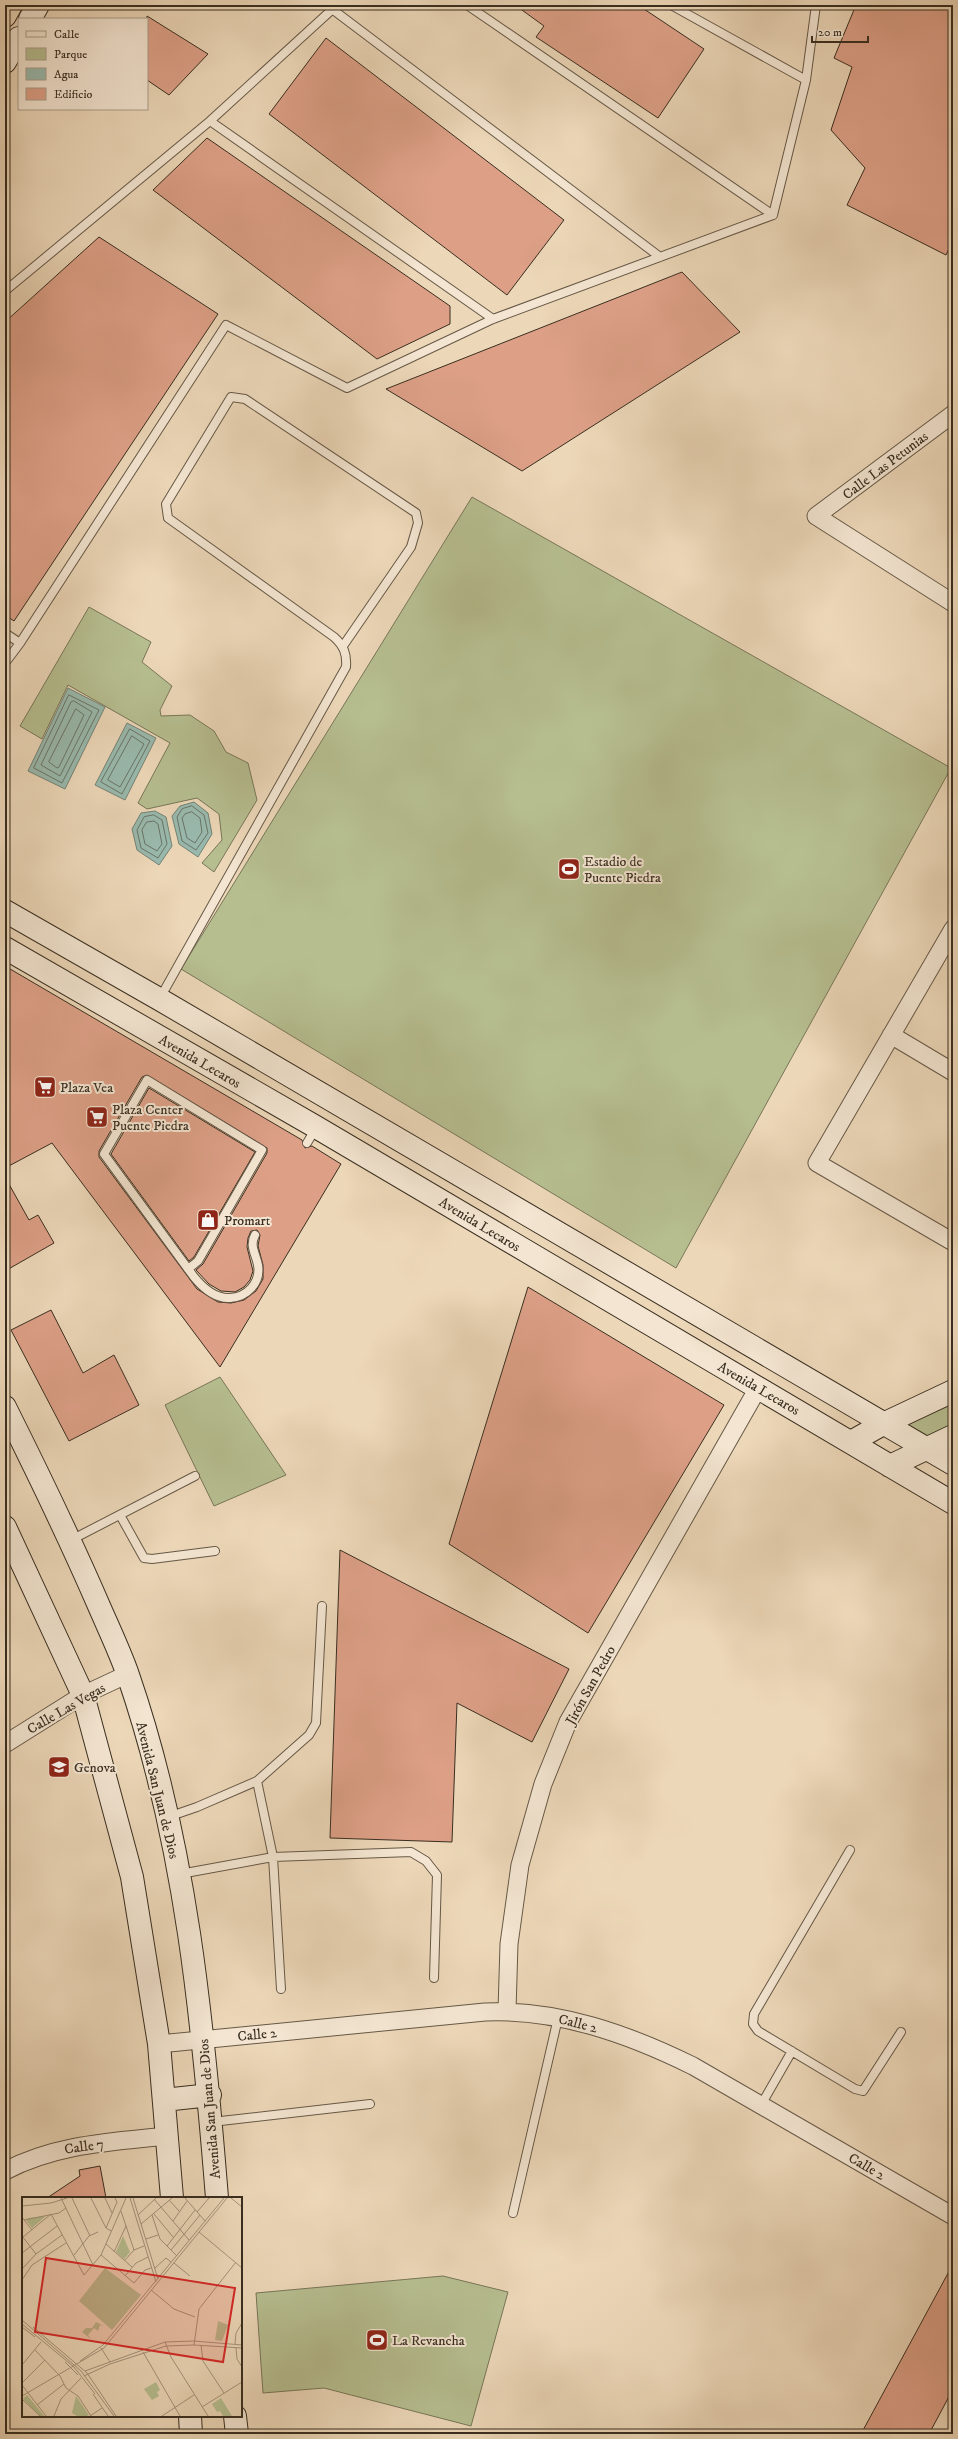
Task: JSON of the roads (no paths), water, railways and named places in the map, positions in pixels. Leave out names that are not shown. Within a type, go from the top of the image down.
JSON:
[{"type":"highway","points":[[5,16],[11,5]]},
{"type":"main road","points":[[31,18],[38,5]]},
{"type":"main road","points":[[5,62],[18,40]]},
{"type":"main road","points":[[5,911],[160,999],[953,1464]]},
{"type":"main road","name":"Avenida Lecaros","points":[[5,948],[312,1135],[758,1388],[953,1503]]},
{"type":"main road","points":[[851,1442],[883,1424],[953,1391]]},
{"type":"main road","name":"Avenida San Juan de Dios","points":[[5,1407],[71,1540],[128,1674],[167,1818],[179,1874],[204,2039],[210,2096],[217,2197]]},
{"type":"main road","points":[[890,1466],[953,1436]]},
{"type":"main road","points":[[5,1527],[83,1695],[132,1877],[159,2044],[172,2197]]},
{"type":"main road","points":[[164,2100],[210,2096]]},
{"type":"main road","points":[[190,2417],[191,2434]]},
{"type":"main road","points":[[235,2417],[237,2434]]},
{"type":"street","name":"Calle Las Petunias","points":[[953,414],[816,516],[953,603]]},
{"type":"street","points":[[953,929],[817,1163],[953,1242]]},
{"type":"street","points":[[891,1035],[953,1072]]},
{"type":"street","name":"Jirón San Pedro","points":[[507,2011],[509,1944],[520,1865],[549,1770],[568,1722],[758,1388]]},
{"type":"street","name":"Calle Las Vegas","points":[[5,1744],[83,1695],[128,1674]]},
{"type":"street","name":"Calle 2","points":[[159,2044],[507,2011],[558,2018],[619,2034],[658,2049],[761,2105],[953,2216]]},
{"type":"street","name":"Calle 7","points":[[5,2171],[22,2162],[65,2148],[167,2136]]},
{"type":"lane","points":[[467,5],[773,215]]},
{"type":"lane","points":[[671,5],[806,80]]},
{"type":"lane","points":[[773,215],[806,80],[816,5]]},
{"type":"lane","points":[[5,290],[210,120],[334,7],[660,257]]},
{"type":"lane","points":[[210,120],[493,319]]},
{"type":"lane","points":[[5,663],[20,643],[226,326],[347,388],[493,319],[773,215]]},
{"type":"lane","points":[[160,999],[346,667],[346,657],[343,646],[334,637],[168,518],[166,504],[169,498],[231,397],[245,399],[416,513],[418,524],[411,547],[343,646]]},
{"type":"lane","points":[[5,633],[20,643]]},
{"type":"lane","points":[[188,1269],[198,1261],[262,1150],[147,1080],[104,1154],[188,1269],[205,1289],[226,1298],[235,1298],[250,1290],[258,1273],[252,1245],[255,1235]]},
{"type":"lane","points":[[71,1540],[195,1476]]},
{"type":"lane","points":[[120,1515],[144,1558],[152,1559],[215,1551]]},
{"type":"lane","points":[[167,1818],[197,1808],[257,1782],[310,1735],[316,1724],[322,1606]]},
{"type":"lane","points":[[257,1782],[273,1857],[281,1989]]},
{"type":"lane","points":[[850,1850],[754,2014],[753,2024],[758,2031],[855,2089],[863,2091],[901,2032]]},
{"type":"lane","points":[[179,1874],[273,1857],[411,1852],[426,1860],[437,1875],[434,1978]]},
{"type":"lane","points":[[513,2213],[558,2018]]},
{"type":"lane","points":[[761,2105],[792,2051]]},
{"type":"lane","points":[[212,2122],[370,2104]]},
{"type":"water","points":[[68,688],[105,707],[65,789],[28,771]]},
{"type":"water","points":[[127,723],[156,738],[125,800],[95,785]]},
{"type":"water","points":[[194,802],[208,813],[212,834],[198,857],[179,844],[172,816],[180,806]]},
{"type":"water","points":[[155,811],[166,817],[172,846],[159,865],[137,850],[132,829],[141,813]]},
{"type":"place","name":"Estadio de Puente Piedra","points":[[569,869]]},
{"type":"place","name":"Plaza Vea","points":[[45,1087]]},
{"type":"place","name":"Plaza Center Puente Piedra","points":[[97,1117]]},
{"type":"place","name":"Promart","points":[[208,1220]]},
{"type":"place","name":"Genova","points":[[59,1767]]},
{"type":"place","name":"La Revancha","points":[[377,2340]]}]
